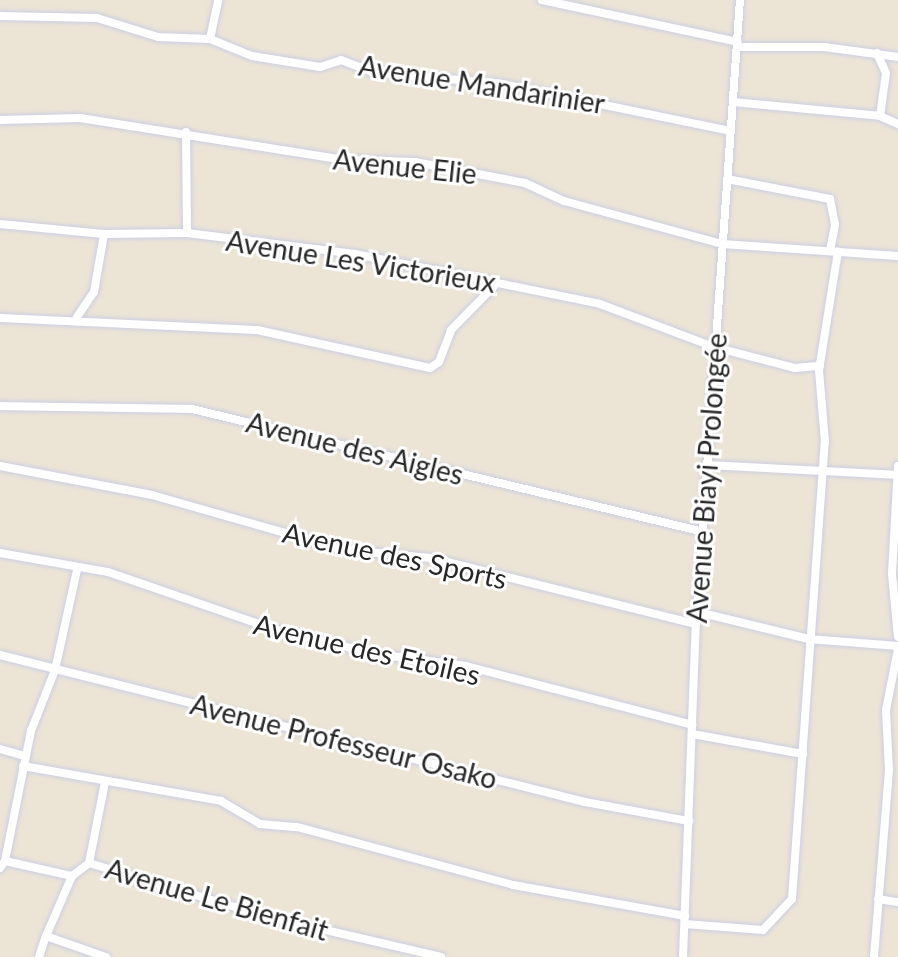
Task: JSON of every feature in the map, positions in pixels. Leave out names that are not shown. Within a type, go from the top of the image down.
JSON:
[{"type":"street","points":[[210,39],[218,0]]},
{"type":"street","points":[[542,0],[738,45],[877,53],[898,57]]},
{"type":"street","name":"Avenue Biayi Prolongée","points":[[683,957],[696,624],[740,0]]},
{"type":"street","name":"Avenue Mandarinier","points":[[0,16],[97,18],[158,37],[210,39],[278,61],[320,67],[341,60],[372,72],[502,84],[730,131]]},
{"type":"street","points":[[877,53],[886,73],[880,116]]},
{"type":"street","points":[[733,102],[880,116],[898,124]]},
{"type":"street","name":"Avenue Elie","points":[[0,120],[80,118],[186,132],[345,160],[415,162],[525,183],[564,201],[722,244],[898,256]]},
{"type":"street","points":[[186,132],[187,233]]},
{"type":"street","points":[[23,766],[235,804],[260,824],[297,827],[513,885],[685,920],[763,930],[788,909],[803,754],[822,473],[820,366],[835,225],[830,199],[727,179]]},
{"type":"street","name":"Avenue Les Victorieux","points":[[0,224],[104,234],[187,233],[355,254],[600,304],[714,347],[795,368],[820,366]]},
{"type":"street","points":[[77,317],[94,292],[104,234]]},
{"type":"street","points":[[0,318],[77,317],[257,330],[430,368],[439,362],[451,330],[497,283]]},
{"type":"street","name":"Avenue des Aigles","points":[[0,406],[192,409],[704,532]]},
{"type":"street","points":[[707,465],[822,473],[897,471],[892,574],[898,637]]},
{"type":"street","name":"Avenue des Sports","points":[[0,466],[152,495],[345,550],[431,558],[696,624]]},
{"type":"street","name":"Avenue des Etoiles","points":[[0,553],[149,584],[276,630],[376,654],[466,666],[692,730],[803,754]]},
{"type":"street","points":[[3,865],[25,756],[55,670],[77,570]]},
{"type":"street","points":[[698,612],[809,639],[898,647],[886,710],[889,770],[874,957]]},
{"type":"street","name":"Avenue Professeur Osako","points":[[0,655],[585,802],[689,821]]},
{"type":"street","points":[[0,749],[25,756]]},
{"type":"street","points":[[89,863],[105,782]]},
{"type":"street","name":"Avenue Le Bienfait","points":[[3,865],[72,876],[89,863],[261,915],[441,957]]},
{"type":"street","points":[[39,957],[72,876]]},
{"type":"street","points":[[878,899],[898,902]]},
{"type":"street","points":[[46,936],[106,957]]}]
